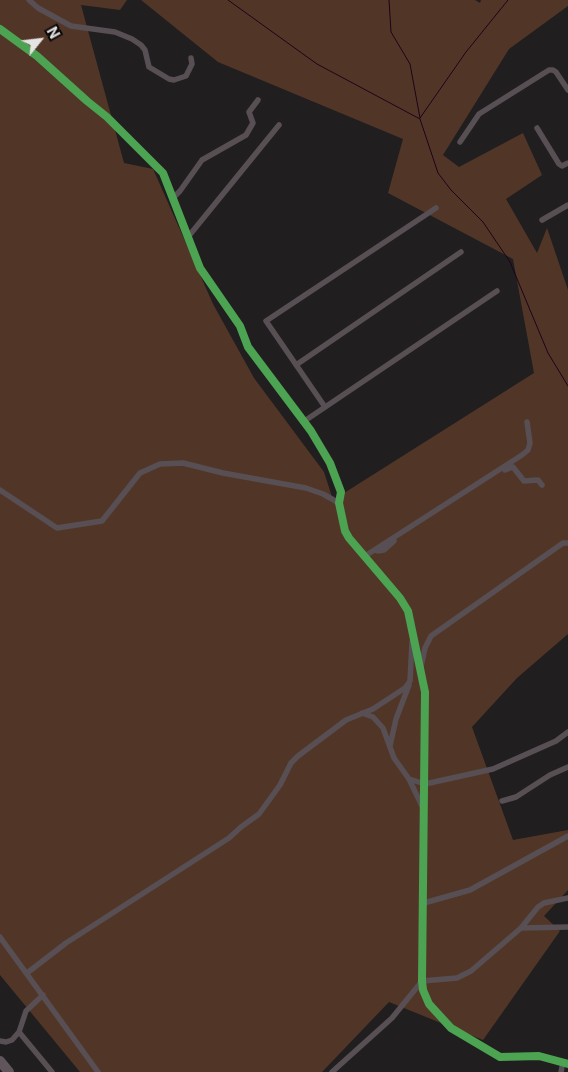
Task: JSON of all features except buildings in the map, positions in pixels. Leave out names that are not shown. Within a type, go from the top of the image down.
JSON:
[{"type":"highway","points":[[0,1061],[9,1072]]},
{"type":"street","points":[[29,0],[38,8],[71,26],[115,32],[141,44],[145,50],[149,67],[169,79],[174,80],[186,76],[192,64],[191,58]]},
{"type":"street","points":[[0,29],[37,56],[107,117],[163,173],[200,268],[240,326],[248,347],[303,422],[312,431],[330,463],[341,492],[339,503],[345,531],[400,598],[408,611],[421,669],[425,692],[423,990],[429,1004],[441,1018],[451,1028],[475,1043],[500,1057],[539,1056],[565,1063],[561,1072]]},
{"type":"street","points":[[460,142],[478,114],[549,70],[556,72],[568,90]]},
{"type":"street","points":[[172,198],[180,191],[202,160],[246,135],[253,124],[249,112],[258,100]]},
{"type":"street","points":[[188,237],[279,126]]},
{"type":"street","points":[[537,128],[559,164],[562,166],[568,163]]},
{"type":"street","points":[[542,220],[568,206]]},
{"type":"street","points":[[325,407],[266,321],[436,208]]},
{"type":"street","points":[[296,365],[461,252]]},
{"type":"street","points":[[303,422],[497,291]]},
{"type":"street","points":[[365,556],[522,455],[528,450],[530,443],[527,422]]},
{"type":"street","points":[[0,490],[57,528],[102,521],[140,473],[160,464],[183,463],[223,473],[306,488],[323,494],[339,503]]},
{"type":"street","points":[[375,550],[378,552],[384,550],[396,539],[509,467],[516,469],[524,481],[538,480],[542,485]]},
{"type":"street","points":[[421,669],[425,648],[431,636],[563,543],[568,543]]},
{"type":"street","points":[[390,746],[396,719],[410,681],[413,639]]},
{"type":"street","points":[[27,973],[86,930],[229,838],[259,814],[280,785],[291,763],[346,720],[374,709],[405,688],[410,681]]},
{"type":"street","points":[[362,713],[378,722],[387,736],[394,758],[409,779],[425,811]]},
{"type":"street","points":[[409,779],[425,784],[493,769],[556,741],[568,732]]},
{"type":"street","points":[[502,801],[523,793],[550,775],[568,767]]},
{"type":"street","points":[[424,903],[470,890],[568,836]]},
{"type":"street","points":[[332,1072],[392,1018],[422,981],[457,978],[471,971],[521,928],[538,907],[544,903],[568,898]]},
{"type":"street","points":[[521,928],[567,929]]},
{"type":"street","points":[[0,937],[98,1072]]},
{"type":"street","points":[[0,1041],[12,1040],[19,1032],[26,1010],[43,995]]},
{"type":"street","points":[[19,1032],[52,1072]]},
{"type":"shaded area","points":[[0,0],[127,0],[120,10],[81,5],[124,163],[153,169],[213,304],[254,378],[324,472],[333,500],[534,373],[513,259],[388,193],[403,139],[218,62],[141,0],[475,0],[480,3],[481,0],[568,0],[568,6],[509,49],[443,155],[459,167],[523,133],[542,175],[506,199],[537,253],[547,228],[568,290],[568,634],[517,678],[472,727],[513,840],[568,830],[568,890],[544,916],[560,931],[483,1040],[389,1002],[322,1072],[80,1072],[0,975]]},
{"type":"waterway","points":[[228,0],[317,64],[420,119],[438,173],[451,190],[483,222],[510,262],[548,353],[568,386]]},
{"type":"waterway","points":[[389,0],[391,32],[410,64],[420,118]]},
{"type":"waterway","points":[[420,118],[466,52],[508,0]]},
{"type":"cycle path","points":[[0,29],[37,56],[107,117],[163,173],[200,268],[240,326],[248,347],[311,431],[330,463],[341,492],[339,503],[345,531],[400,598],[408,611],[425,692],[422,981],[423,990],[429,1004],[451,1028],[500,1057],[539,1056],[568,1064]]}]
